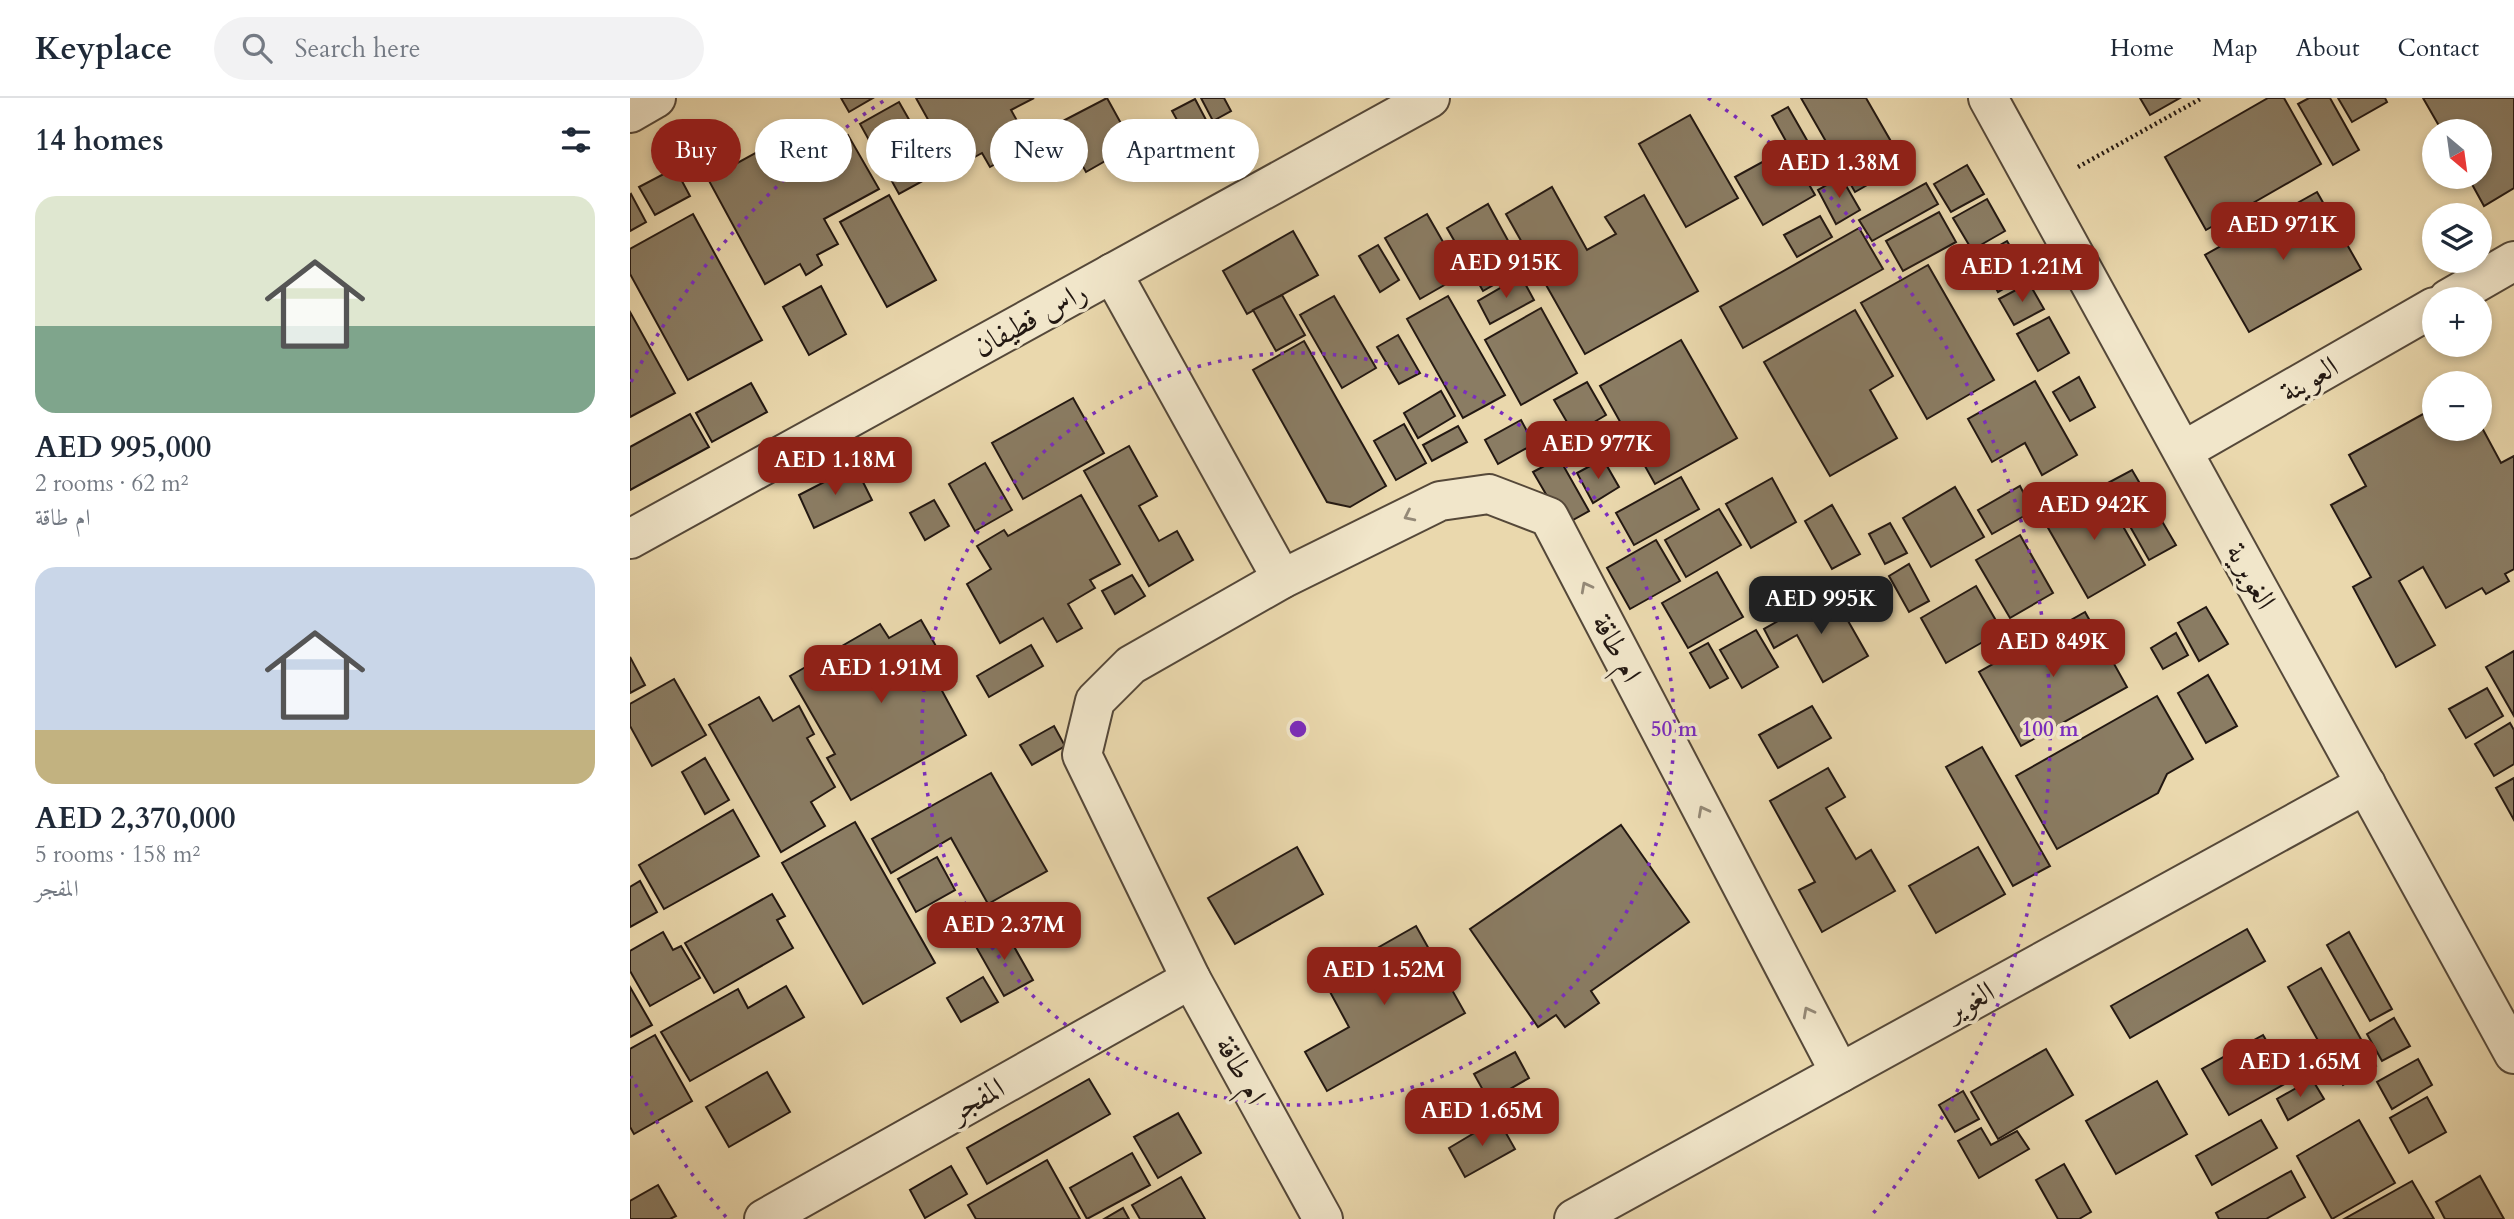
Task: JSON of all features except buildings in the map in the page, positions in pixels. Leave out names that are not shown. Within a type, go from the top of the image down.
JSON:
[{"type":"street","points":[[630,113],[656,98]]},
{"type":"street","name":"راس قطيفان","points":[[630,539],[1430,98]]},
{"type":"street","name":"الغويرية","points":[[1988,98],[2514,1054]]},
{"type":"street","points":[[2469,287],[2514,261]]},
{"type":"street","points":[[1112,273],[1282,579]]},
{"type":"street","name":"العوينة","points":[[2183,451],[2422,314]]},
{"type":"street","name":"ام طاقة","points":[[1323,1219],[1191,979],[1082,755],[1095,701],[1131,665],[1282,579],[1440,501],[1489,494],[1549,517],[1840,1073]]},
{"type":"street","name":"الغوير","points":[[1574,1219],[2366,784]]},
{"type":"street","name":"المفجر","points":[[764,1219],[1191,979]]},
{"type":"path","points":[[2038,189],[2202,98]]}]
